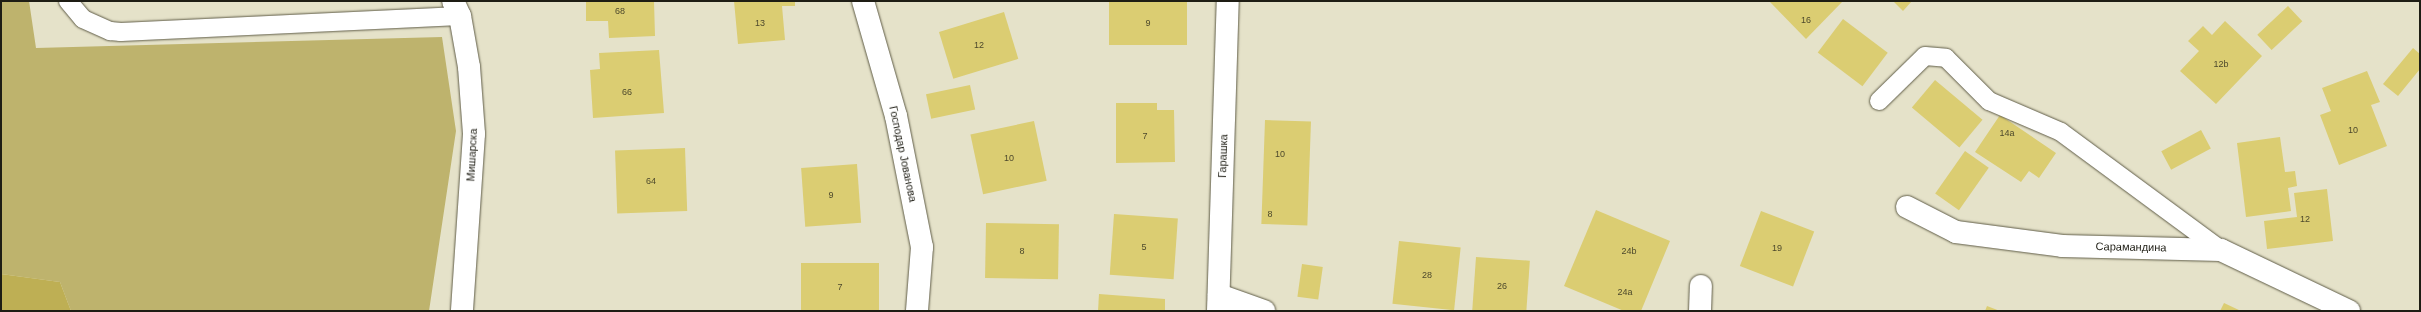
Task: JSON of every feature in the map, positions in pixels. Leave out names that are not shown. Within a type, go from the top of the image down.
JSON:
[{"type":"street","name":"Господар Јованова","points":[[863,1],[896,116],[922,247],[917,311]]},
{"type":"street","name":"Гарашка","points":[[1219,303],[1228,1]]},
{"type":"street","name":"Мишарска","points":[[456,8],[469,67],[474,134],[462,311]]},
{"type":"street","name":"Сарамандина","points":[[1907,206],[1956,232],[2062,246],[2220,250],[2349,311]]},
{"type":"street","points":[[1700,311],[1701,286]]},
{"type":"street","points":[[1219,303],[1264,311]]},
{"type":"lane","points":[[68,1],[83,19],[98,27],[121,32],[456,8]]},
{"type":"lane","points":[[1879,102],[1925,56],[1946,58],[1989,101],[2061,132],[2220,250]]},
{"type":"shaded area","points":[[1,1],[29,1],[36,48],[442,37],[456,131],[429,311],[71,311],[60,282],[1,274]]},
{"type":"shaded area","points":[[1,274],[60,282],[71,311],[1,311]]},
{"type":"building","points":[[586,1],[654,1],[655,36],[609,38],[608,21],[586,21]]},
{"type":"building","points":[[734,1],[795,1],[795,6],[782,6],[785,40],[738,44]]},
{"type":"building","points":[[1109,1],[1187,1],[1187,45],[1109,45]]},
{"type":"building","points":[[1769,1],[1843,1],[1806,39]]},
{"type":"building","points":[[1893,1],[1912,1],[1903,11]]},
{"type":"building","points":[[2288,6],[2302,21],[2272,50],[2257,35]]},
{"type":"building","points":[[1004,12],[1018,59],[953,79],[939,32]]},
{"type":"building","points":[[1843,19],[1888,53],[1862,86],[1818,53]]},
{"type":"building","points":[[2225,21],[2262,56],[2216,104],[2180,71],[2199,51],[2188,41],[2203,26],[2212,35]]},
{"type":"building","points":[[2413,48],[2420,54],[2420,69],[2398,96],[2383,84]]},
{"type":"building","points":[[659,50],[664,113],[593,118],[590,70],[600,69],[599,53]]},
{"type":"building","points":[[2367,71],[2380,102],[2371,105],[2387,146],[2339,165],[2320,115],[2331,111],[2322,88]]},
{"type":"building","points":[[1935,80],[1982,120],[1959,147],[1912,108]]},
{"type":"building","points":[[970,85],[975,109],[931,119],[926,94]]},
{"type":"building","points":[[1116,103],[1157,103],[1157,110],[1174,110],[1175,162],[1116,163]]},
{"type":"building","points":[[2000,115],[2056,153],[2039,178],[2029,171],[2021,182],[1975,152]]},
{"type":"building","points":[[1265,120],[1311,122],[1307,226],[1261,224]]},
{"type":"building","points":[[1034,121],[1047,181],[983,194],[970,135]]},
{"type":"building","points":[[2201,130],[2211,149],[2171,170],[2161,151]]},
{"type":"building","points":[[2280,137],[2285,172],[2295,171],[2297,186],[2288,188],[2291,211],[2246,217],[2237,143]]},
{"type":"building","points":[[685,148],[687,211],[617,213],[615,150]]},
{"type":"building","points":[[1965,151],[1989,168],[1959,210],[1935,194]]},
{"type":"building","points":[[857,164],[861,223],[805,227],[801,168]]},
{"type":"building","points":[[2327,189],[2333,241],[2267,249],[2264,221],[2297,217],[2294,193]]},
{"type":"building","points":[[1596,210],[1670,241],[1641,311],[1624,311],[1564,286]]},
{"type":"building","points":[[1761,211],[1814,231],[1793,287],[1740,266]]},
{"type":"building","points":[[1114,214],[1178,218],[1174,279],[1110,275]]},
{"type":"building","points":[[986,223],[1059,224],[1058,279],[985,278]]},
{"type":"building","points":[[1399,241],[1461,247],[1454,310],[1392,304]]},
{"type":"building","points":[[1476,257],[1530,261],[1526,311],[1472,311]]},
{"type":"building","points":[[801,263],[879,263],[879,311],[801,311]]},
{"type":"building","points":[[1302,264],[1323,267],[1318,300],[1297,297]]},
{"type":"building","points":[[1099,294],[1165,299],[1165,311],[1098,311]]},
{"type":"building","points":[[2224,303],[2241,311],[2220,311]]},
{"type":"building","points":[[1987,306],[2000,311],[1985,311]]}]
